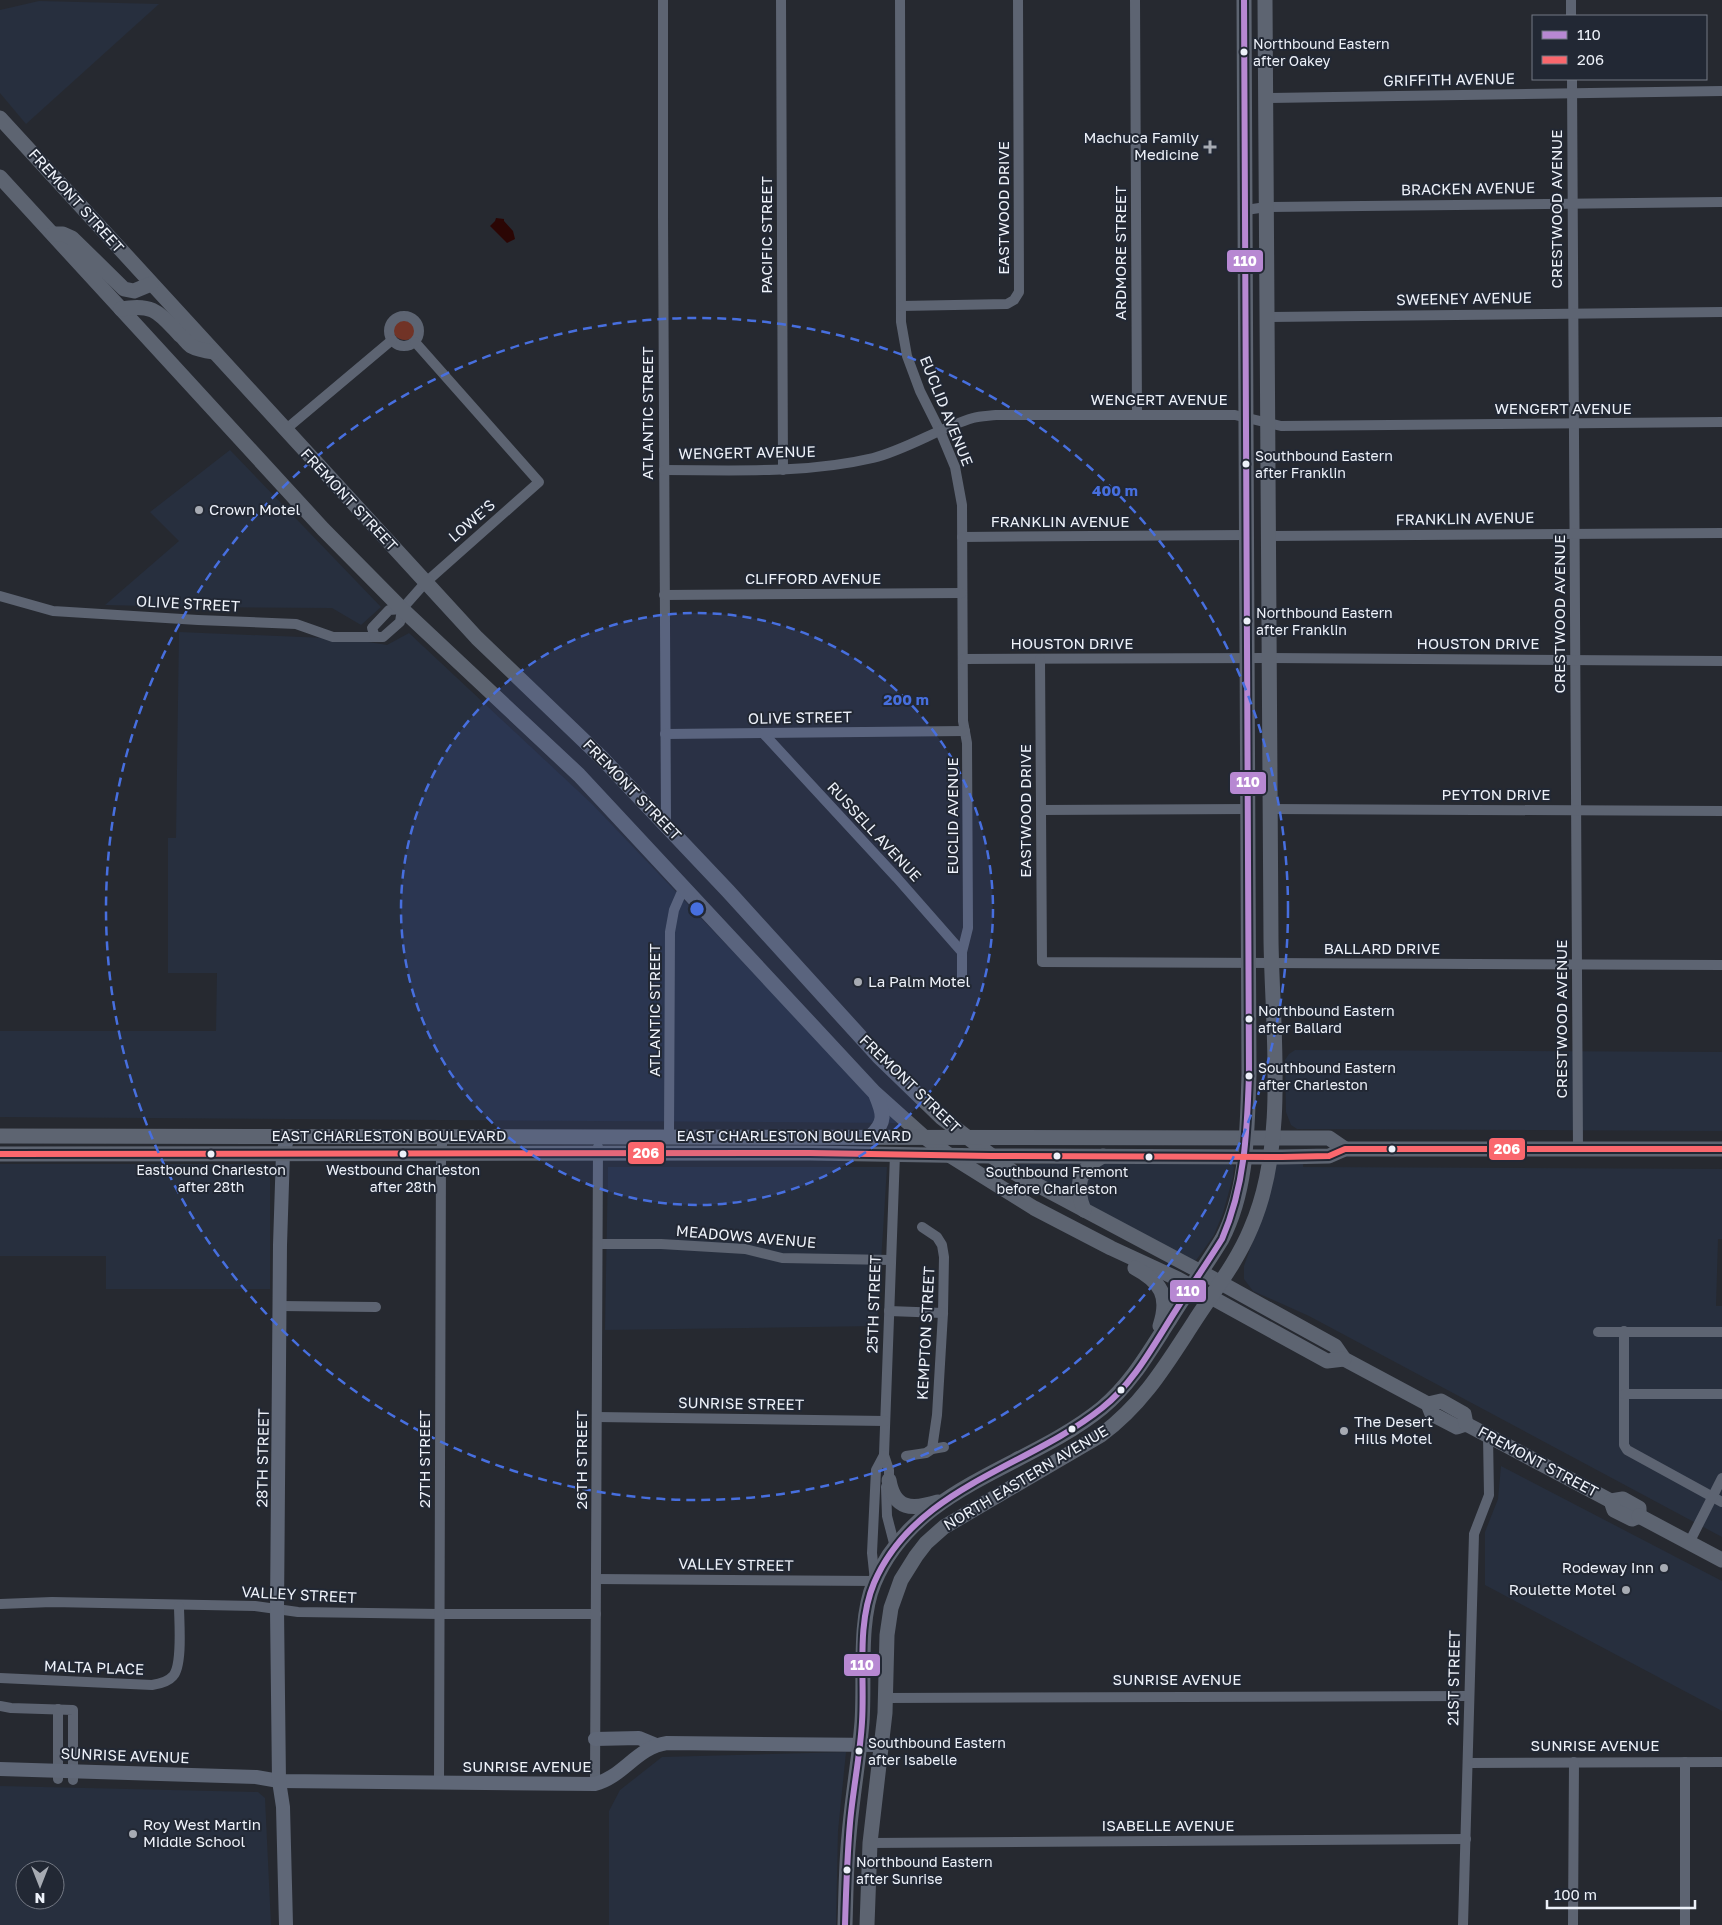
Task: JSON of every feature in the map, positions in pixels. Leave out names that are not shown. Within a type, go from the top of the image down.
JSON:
[{"type":"main road","name":"NORTH EASTERN AVENUE","points":[[845,1925],[849,1836],[860,1744],[865,1627],[868,1606],[875,1581],[895,1546],[921,1516],[946,1499],[1063,1433],[1101,1409],[1123,1388],[1222,1239],[1232,1219],[1242,1179],[1249,1075],[1244,0]]},
{"type":"main road","name":"NORTH EASTERN AVENUE","points":[[868,1925],[870,1843],[886,1698],[887,1635],[896,1592],[906,1570],[926,1543],[944,1527],[1101,1435],[1134,1408],[1153,1385],[1243,1245],[1260,1205],[1271,1156],[1274,1061],[1271,964],[1265,0]]},
{"type":"main road","name":"FREMONT STREET","points":[[0,118],[477,638],[602,758],[878,1056],[927,1105],[963,1136],[1013,1172],[1084,1210],[1215,1290],[1335,1346],[1344,1359],[1428,1404],[1432,1414],[1457,1427],[1466,1424],[1611,1501],[1623,1499],[1639,1508],[1639,1516],[1722,1560]]},
{"type":"main road","name":"FREMONT STREET","points":[[0,177],[305,510],[402,608],[580,775],[874,1092],[923,1136],[949,1155],[1034,1208],[1111,1248],[1196,1279]]},
{"type":"main road","points":[[52,234],[63,234],[72,238],[124,290],[134,291],[152,284]]},
{"type":"main road","points":[[121,309],[134,307],[150,308],[159,312],[191,346],[202,351],[214,352]]},
{"type":"main road","points":[[871,1136],[881,1126],[882,1119],[882,1108],[874,1092]]},
{"type":"main road","name":"EAST CHARLESTON BOULEVARD","points":[[0,1136],[1246,1137],[1329,1138],[1345,1149]]},
{"type":"main road","points":[[36,1136],[69,1154],[100,1136]]},
{"type":"main road","name":"EAST CHARLESTON BOULEVARD","points":[[0,1154],[440,1153],[1329,1156],[1345,1149],[1722,1149]]},
{"type":"main road","points":[[1084,1210],[1079,1190],[1080,1180],[1086,1168],[1103,1156]]},
{"type":"main road","points":[[1111,1248],[1121,1260],[1153,1279],[1162,1293],[1165,1301],[1164,1316],[1154,1344]]},
{"type":"main road","points":[[1018,1483],[1090,1430],[1099,1421],[1102,1414],[1101,1409]]},
{"type":"main road","points":[[889,1480],[894,1498],[906,1506],[920,1506],[946,1499]]},
{"type":"main road","points":[[887,1635],[882,1606],[886,1591],[900,1559],[895,1546]]},
{"type":"street","name":"ATLANTIC STREET","points":[[663,0],[666,826]]},
{"type":"street","name":"PACIFIC STREET","points":[[781,0],[783,470]]},
{"type":"street","name":"EUCLID AVENUE","points":[[900,0],[901,322],[907,356],[920,391],[955,467],[962,505],[963,721],[967,743],[968,928],[962,952],[962,982]]},
{"type":"street","name":"EASTWOOD DRIVE","points":[[901,306],[1007,304],[1014,300],[1019,292],[1018,0]]},
{"type":"street","name":"ARDMORE STREET","points":[[1135,0],[1137,415]]},
{"type":"street","points":[[1571,0],[1571,15]]},
{"type":"street","name":"CRESTWOOD AVENUE","points":[[1572,80],[1578,1149]]},
{"type":"street","name":"GRIFFITH AVENUE","points":[[1266,98],[1722,91]]},
{"type":"street","name":"BRACKEN AVENUE","points":[[1246,210],[1266,207],[1722,202]]},
{"type":"street","name":"SWEENEY AVENUE","points":[[1267,316],[1722,312]]},
{"type":"street","points":[[402,316],[412,318],[418,326],[419,335],[415,342],[410,345],[400,346],[392,340],[388,330],[393,321],[402,316]]},
{"type":"street","points":[[285,430],[392,340]]},
{"type":"street","name":"LOWE'S","points":[[415,342],[539,482],[426,583]]},
{"type":"street","name":"WENGERT AVENUE","points":[[664,470],[783,470],[837,465],[875,458],[907,447],[940,431],[974,418],[996,415],[1235,415],[1281,426],[1722,422]]},
{"type":"street","name":"FRANKLIN AVENUE","points":[[1268,536],[1722,533]]},
{"type":"street","name":"FRANKLIN AVENUE","points":[[962,537],[1247,535]]},
{"type":"street","name":"OLIVE STREET","points":[[0,596],[53,611],[296,624],[333,637],[383,637],[400,622],[402,608],[426,583]]},
{"type":"street","name":"CLIFFORD AVENUE","points":[[664,595],[962,593]]},
{"type":"street","name":"OLIVE STREET","points":[[375,637],[372,628],[389,610],[402,608]]},
{"type":"street","name":"HOUSTON DRIVE","points":[[963,659],[1269,658],[1722,661]]},
{"type":"street","name":"EASTWOOD DRIVE","points":[[1040,659],[1042,962]]},
{"type":"street","name":"OLIVE STREET","points":[[665,734],[965,731]]},
{"type":"street","name":"RUSSELL AVENUE","points":[[763,733],[897,878],[962,952]]},
{"type":"street","points":[[1041,810],[1248,808]]},
{"type":"street","name":"PEYTON DRIVE","points":[[1270,808],[1722,811]]},
{"type":"street","name":"ATLANTIC STREET","points":[[670,1136],[670,932],[674,910],[684,887]]},
{"type":"street","name":"BALLARD DRIVE","points":[[1042,962],[1722,965]]},
{"type":"street","name":"28TH STREET","points":[[279,1925],[276,1808],[279,1781],[277,1609],[280,1228],[284,1153],[288,1136]]},
{"type":"street","name":"27TH STREET","points":[[438,1783],[440,1153],[443,1136]]},
{"type":"street","name":"26TH STREET","points":[[595,1784],[598,1136]]},
{"type":"street","name":"25TH STREET","points":[[894,1154],[884,1455],[889,1470],[889,1480],[886,1487],[886,1508],[889,1528],[895,1546]]},
{"type":"street","name":"KEMPTON STREET","points":[[922,1227],[937,1237],[942,1245],[944,1257],[937,1415],[932,1449]]},
{"type":"street","name":"MEADOWS AVENUE","points":[[598,1244],[661,1244],[745,1249],[782,1258],[891,1260]]},
{"type":"street","points":[[280,1306],[376,1307]]},
{"type":"street","points":[[889,1311],[943,1313]]},
{"type":"street","points":[[1624,1331],[1624,1445],[1627,1450],[1718,1499]]},
{"type":"street","points":[[1598,1332],[1722,1332]]},
{"type":"street","points":[[1624,1394],[1722,1394]]},
{"type":"street","name":"SUNRISE STREET","points":[[597,1417],[885,1421]]},
{"type":"street","name":"21ST STREET","points":[[1464,1925],[1473,1537],[1489,1495],[1488,1436]]},
{"type":"street","points":[[906,1456],[926,1453],[932,1449],[944,1447]]},
{"type":"street","name":"25TH STREET","points":[[875,1581],[872,1553],[876,1470],[884,1455]]},
{"type":"street","points":[[1689,1543],[1707,1506],[1718,1499],[1722,1478]]},
{"type":"street","name":"VALLEY STREET","points":[[596,1579],[875,1581]]},
{"type":"street","name":"VALLEY STREET","points":[[0,1604],[52,1602],[255,1606],[298,1612],[596,1614]]},
{"type":"street","name":"MALTA PLACE","points":[[0,1678],[152,1685],[160,1683],[173,1677],[178,1665],[179,1606]]},
{"type":"street","name":"SUNRISE AVENUE","points":[[886,1698],[1468,1696]]},
{"type":"street","points":[[0,1706],[73,1710],[73,1776]]},
{"type":"street","points":[[58,1710],[58,1775]]},
{"type":"street","points":[[595,1739],[639,1738],[656,1745]]},
{"type":"street","name":"SUNRISE AVENUE","points":[[0,1769],[73,1776],[256,1777],[279,1781],[595,1784],[617,1773],[656,1745],[667,1743],[882,1745]]},
{"type":"street","points":[[1573,1925],[1574,1762]]},
{"type":"street","points":[[1685,1762],[1685,1925]]},
{"type":"street","name":"SUNRISE AVENUE","points":[[1468,1763],[1722,1762]]},
{"type":"street","name":"SUNRISE AVENUE","points":[[0,1778],[58,1775]]},
{"type":"street","name":"28TH STREET","points":[[279,1781],[283,1807],[286,1925]]},
{"type":"street","name":"ISABELLE AVENUE","points":[[870,1843],[1466,1839]]},
{"type":"shaded area","points":[[39,1],[159,4],[26,124],[0,93],[0,10]]},
{"type":"shaded area","points":[[496,218],[504,219],[513,231],[515,239],[507,243],[490,226]]},
{"type":"shaded area","points":[[405,314],[414,318],[418,327],[414,336],[405,340],[396,336],[392,327],[396,318]]},
{"type":"shaded area","points":[[230,450],[381,607],[361,625],[332,608],[105,605],[179,541],[150,512]]},
{"type":"shaded area","points":[[179,632],[350,639],[387,645],[409,633],[592,804],[897,1123],[0,1117],[0,1031],[216,1031],[217,973],[168,973],[168,838],[176,838]]},
{"type":"shaded area","points":[[1295,1050],[1722,1052],[1722,1131],[1297,1129],[1291,1125],[1286,1112],[1285,1060]]},
{"type":"shaded area","points":[[1303,1163],[1303,1167],[1722,1169],[1722,1239],[1718,1239],[1716,1306],[1722,1306],[1722,1537],[1309,1316],[1253,1291],[1244,1279],[1244,1266],[1259,1223],[1272,1164]]},
{"type":"shaded area","points":[[0,1164],[270,1164],[270,1289],[106,1289],[106,1256],[0,1256]]},
{"type":"shaded area","points":[[1020,1164],[1231,1164],[1234,1167],[1223,1213],[1214,1235],[1193,1262],[1031,1174],[1019,1165]]},
{"type":"shaded area","points":[[608,1167],[887,1167],[877,1326],[605,1330]]},
{"type":"shaded area","points":[[1501,1466],[1722,1581],[1722,1711],[1485,1585],[1485,1532],[1498,1499]]},
{"type":"shaded area","points":[[846,1752],[838,1831],[836,1925],[609,1925],[609,1811],[620,1790],[662,1757]]},
{"type":"shaded area","name":"Roy West Martin Middle School","points":[[0,1786],[258,1792],[265,1798],[271,1925],[0,1925]]},
{"type":"transit line","name":"110","points":[[845,1925],[850,1823],[862,1722],[863,1634],[868,1599],[874,1583],[892,1550],[916,1524],[944,1501],[1072,1429],[1102,1408],[1124,1387],[1143,1362],[1222,1239],[1236,1199],[1246,1138],[1249,1075],[1244,0]]},
{"type":"transit line","name":"206","points":[[0,1154],[810,1153],[1282,1157],[1329,1156],[1345,1149],[1722,1149]]},
{"type":"place","name":"Northbound Eastern after Oakey","points":[[1244,52]]},
{"type":"place","name":"Machuca Family Medicine","points":[[1210,147]]},
{"type":"place","name":"Southbound Eastern after Franklin","points":[[1246,464]]},
{"type":"place","name":"Crown Motel","points":[[199,510]]},
{"type":"place","name":"Northbound Eastern after Franklin","points":[[1247,621]]},
{"type":"place","name":"La Palm Motel","points":[[858,982]]},
{"type":"place","name":"Northbound Eastern after Ballard","points":[[1249,1019]]},
{"type":"place","name":"Southbound Eastern after Charleston","points":[[1249,1076]]},
{"type":"place","name":"Eastbound Charleston after 28th","points":[[211,1154]]},
{"type":"place","name":"Westbound Charleston after 28th","points":[[403,1154]]},
{"type":"place","name":"Southbound Fremont before Charleston","points":[[1057,1156]]},
{"type":"place","name":"The Desert Hills Motel","points":[[1344,1431]]},
{"type":"place","name":"Rodeway Inn","points":[[1664,1568]]},
{"type":"place","name":"Roulette Motel","points":[[1626,1590]]},
{"type":"place","name":"Southbound Eastern after Isabelle","points":[[859,1751]]},
{"type":"place","name":"Roy West Martin Middle School","points":[[133,1834]]},
{"type":"place","name":"Northbound Eastern after Sunrise","points":[[847,1870]]}]
